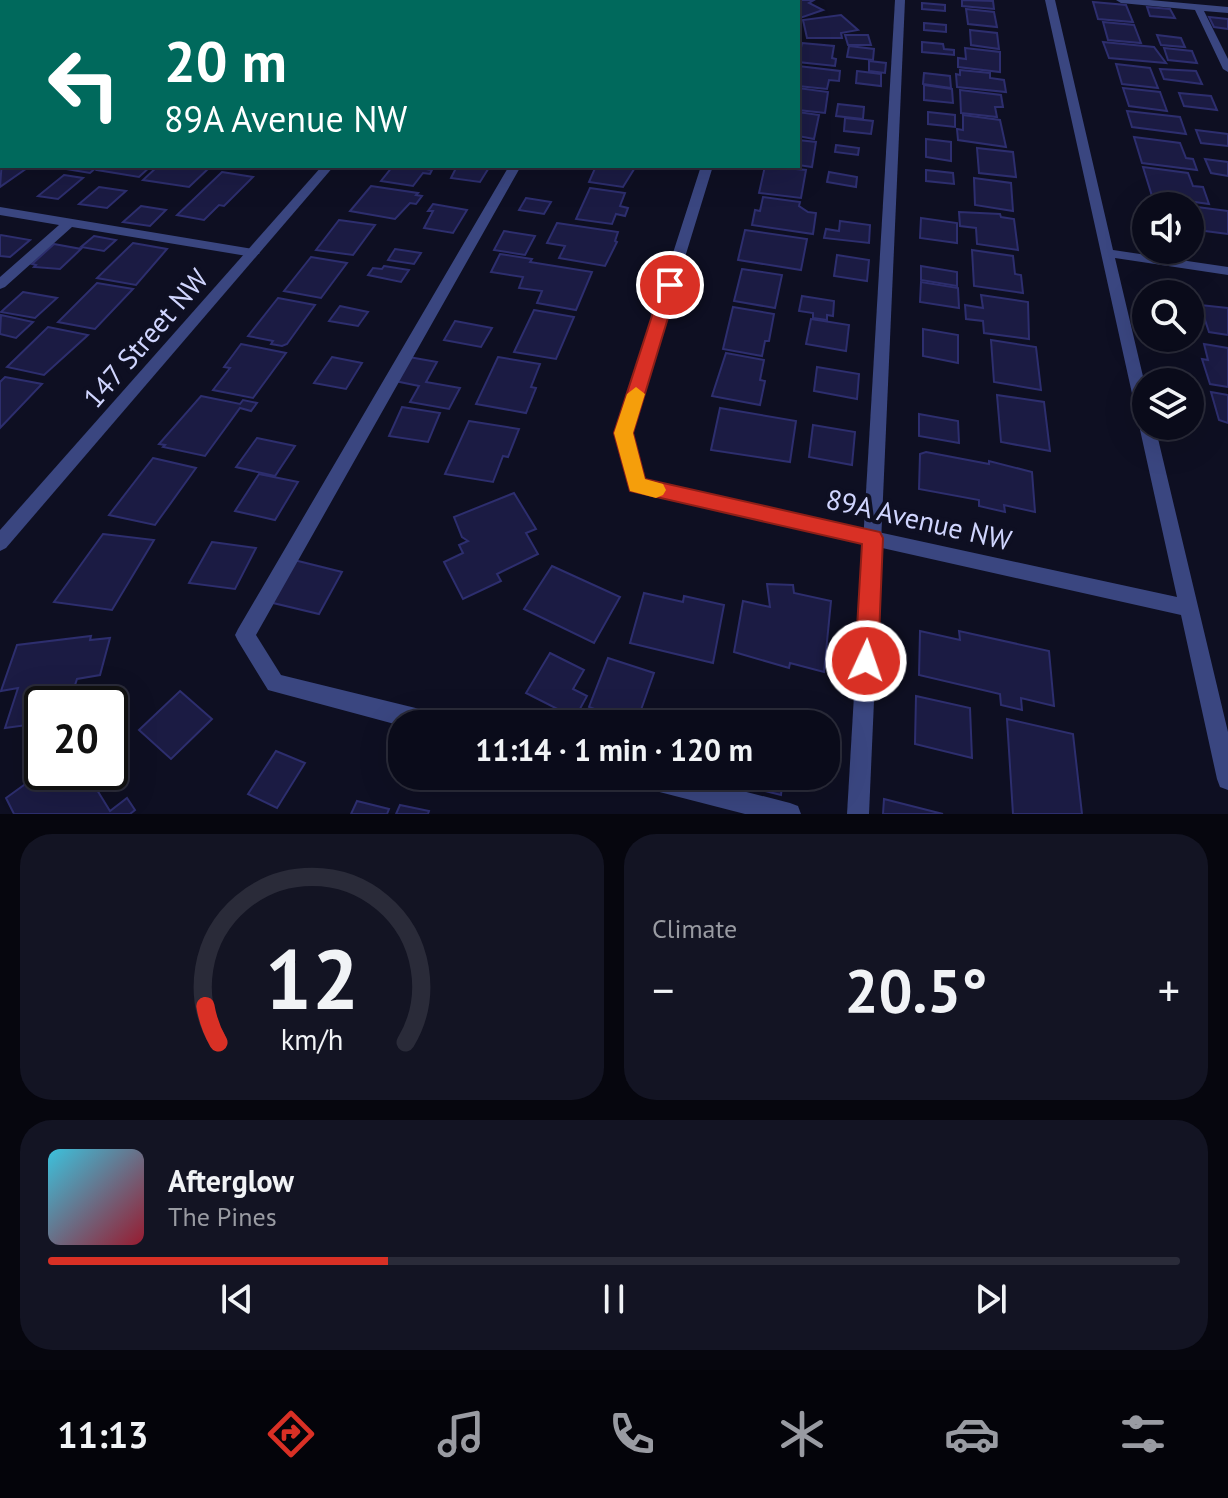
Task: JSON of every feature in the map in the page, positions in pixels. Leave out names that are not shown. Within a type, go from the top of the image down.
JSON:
[{"type":"street","points":[[858,814],[900,0]]},
{"type":"street","points":[[1050,0],[1133,368]]},
{"type":"street","points":[[1121,0],[1228,10]]},
{"type":"street","points":[[1198,7],[1228,69]]},
{"type":"street","name":"147 Street NW","points":[[0,543],[326,168]]},
{"type":"street","points":[[388,712],[275,683],[245,635],[514,168]]},
{"type":"street","name":"89A Avenue NW","points":[[706,168],[623,433],[637,486],[1189,608]]},
{"type":"street","points":[[0,211],[253,253]]},
{"type":"street","points":[[0,284],[69,223]]},
{"type":"street","points":[[1107,253],[1228,271]]},
{"type":"street","points":[[1150,440],[1228,779]]},
{"type":"street","points":[[695,790],[790,814]]},
{"type":"building","points":[[800,0],[814,0],[809,3],[823,10],[800,18]]},
{"type":"building","points":[[962,0],[993,1],[994,9],[962,6]]},
{"type":"building","points":[[1093,2],[1126,5],[1133,22],[1098,19]]},
{"type":"building","points":[[922,3],[945,5],[945,11],[922,9]]},
{"type":"building","points":[[1147,7],[1170,9],[1175,18],[1150,16]]},
{"type":"building","points":[[966,9],[994,12],[997,27],[968,24]]},
{"type":"building","points":[[841,15],[858,30],[841,33],[842,38],[807,38],[803,20]]},
{"type":"building","points":[[1209,17],[1228,19],[1228,29],[1214,27]]},
{"type":"building","points":[[1103,22],[1134,25],[1141,43],[1108,40]]},
{"type":"building","points":[[924,23],[946,25],[946,32],[924,30]]},
{"type":"building","points":[[970,30],[997,33],[999,49],[971,45]]},
{"type":"building","points":[[845,35],[868,35],[871,45],[848,45]]},
{"type":"building","points":[[1157,35],[1181,38],[1185,47],[1161,45]]},
{"type":"building","points":[[922,42],[943,44],[944,49],[954,50],[954,55],[922,52]]},
{"type":"building","points":[[1103,42],[1154,47],[1166,63],[1109,58]]},
{"type":"building","points":[[802,43],[834,46],[832,58],[836,59],[835,66],[800,62]]},
{"type":"building","points":[[849,46],[874,49],[873,60],[847,57]]},
{"type":"building","points":[[965,48],[1000,52],[1000,72],[958,67],[958,58],[966,59]]},
{"type":"building","points":[[1164,48],[1192,51],[1197,63],[1168,60]]},
{"type":"building","points":[[869,61],[886,63],[885,73],[869,71]]},
{"type":"building","points":[[1116,64],[1150,68],[1158,88],[1122,84]]},
{"type":"building","points":[[800,66],[840,71],[839,81],[829,80],[827,89],[800,86]]},
{"type":"building","points":[[1160,69],[1196,71],[1202,84],[1164,79]]},
{"type":"building","points":[[960,70],[990,73],[990,78],[1004,80],[1006,92],[957,87],[956,74],[960,75]]},
{"type":"building","points":[[857,71],[881,74],[881,86],[856,83]]},
{"type":"building","points":[[924,73],[950,76],[951,88],[923,84]]},
{"type":"building","points":[[924,85],[952,89],[953,103],[924,100]]},
{"type":"building","points":[[800,88],[828,92],[825,113],[800,110]]},
{"type":"building","points":[[1123,88],[1160,92],[1167,111],[1129,106]]},
{"type":"building","points":[[960,90],[1001,95],[1003,107],[995,107],[997,117],[961,113]]},
{"type":"building","points":[[1179,93],[1211,96],[1217,110],[1184,106]]},
{"type":"building","points":[[838,104],[864,107],[863,119],[836,116]]},
{"type":"building","points":[[1127,111],[1180,117],[1186,134],[1132,127]]},
{"type":"building","points":[[800,112],[819,115],[814,139],[800,136]]},
{"type":"building","points":[[928,112],[955,115],[955,127],[928,124]]},
{"type":"building","points":[[963,115],[1000,120],[1006,147],[958,140],[957,129],[963,130]]},
{"type":"building","points":[[845,118],[873,121],[871,134],[844,131]]},
{"type":"building","points":[[1196,130],[1228,134],[1228,146],[1201,143]]},
{"type":"building","points":[[1134,137],[1180,143],[1186,158],[1193,159],[1197,170],[1142,163]]},
{"type":"building","points":[[926,139],[951,142],[951,161],[926,157]]},
{"type":"building","points":[[800,140],[816,142],[812,167],[800,165]]},
{"type":"building","points":[[836,145],[859,148],[858,155],[835,152]]},
{"type":"building","points":[[977,148],[1013,152],[1016,177],[979,173]]},
{"type":"building","points":[[1205,159],[1228,162],[1228,176],[1211,173]]},
{"type":"building","points":[[1143,167],[1188,173],[1193,186],[1203,187],[1209,204],[1204,203],[1204,192],[1151,192]]},
{"type":"building","points":[[1,168],[27,168],[0,187]]},
{"type":"building","points":[[60,168],[96,168],[90,173]]},
{"type":"building","points":[[99,168],[149,168],[139,177],[97,170]]},
{"type":"building","points":[[156,168],[209,168],[189,187],[143,180]]},
{"type":"building","points":[[391,168],[432,170],[430,174],[423,173],[413,186],[381,181]]},
{"type":"building","points":[[456,168],[489,168],[480,182],[451,178]]},
{"type":"building","points":[[595,168],[635,168],[623,187],[589,182]]},
{"type":"building","points":[[765,168],[806,170],[801,198],[759,193]]},
{"type":"building","points":[[926,170],[953,173],[954,184],[926,181]]},
{"type":"building","points":[[222,172],[253,177],[224,206],[219,205],[204,220],[177,215]]},
{"type":"building","points":[[829,172],[857,177],[856,187],[827,182]]},
{"type":"building","points":[[64,175],[83,178],[58,199],[38,196]]},
{"type":"building","points":[[974,178],[1011,183],[1013,211],[975,205]]},
{"type":"building","points":[[371,186],[422,196],[416,204],[410,203],[395,219],[350,211]]},
{"type":"building","points":[[99,187],[126,191],[107,208],[79,204]]},
{"type":"building","points":[[590,188],[625,193],[620,206],[628,208],[625,216],[616,214],[612,224],[576,219]]},
{"type":"building","points":[[763,197],[800,202],[799,206],[816,213],[813,234],[752,225],[755,210],[760,211]]},
{"type":"building","points":[[526,198],[551,202],[544,214],[519,210]]},
{"type":"building","points":[[433,204],[467,210],[453,233],[424,228],[433,211],[428,211]]},
{"type":"building","points":[[141,206],[166,210],[150,226],[123,222]]},
{"type":"building","points":[[1204,208],[1228,211],[1228,234],[1204,231]]},
{"type":"building","points":[[959,212],[1000,214],[1001,217],[1014,219],[1018,250],[977,244],[976,228],[960,226]]},
{"type":"building","points":[[921,218],[957,223],[957,243],[920,238]]},
{"type":"building","points":[[339,220],[375,225],[353,255],[316,250]]},
{"type":"building","points":[[840,221],[870,225],[869,243],[824,238],[826,229],[839,231]]},
{"type":"building","points":[[557,223],[618,232],[617,242],[605,266],[559,258],[565,246],[547,243]]},
{"type":"building","points":[[745,230],[807,239],[801,270],[738,260]]},
{"type":"building","points":[[504,231],[535,236],[525,255],[494,250]]},
{"type":"building","points":[[0,236],[30,240],[10,257],[0,256]]},
{"type":"building","points":[[94,236],[116,240],[104,251],[81,247]]},
{"type":"building","points":[[133,243],[167,249],[136,285],[97,278]]},
{"type":"building","points":[[54,244],[81,249],[60,269],[34,267],[36,265],[32,264]]},
{"type":"building","points":[[395,249],[421,253],[414,264],[388,260]]},
{"type":"building","points":[[972,250],[1013,256],[1015,274],[1021,275],[1023,293],[974,286]]},
{"type":"building","points":[[500,254],[592,272],[576,310],[537,303],[542,291],[519,288],[523,277],[491,272]]},
{"type":"building","points":[[837,255],[869,260],[867,281],[834,276]]},
{"type":"building","points":[[311,257],[347,263],[321,298],[284,291]]},
{"type":"building","points":[[384,266],[409,270],[401,282],[368,275],[373,268],[382,269]]},
{"type":"building","points":[[921,266],[957,272],[957,286],[921,280]]},
{"type":"building","points":[[742,269],[782,275],[775,308],[734,301]]},
{"type":"building","points":[[921,282],[958,288],[959,308],[920,302]]},
{"type":"building","points":[[97,283],[133,289],[95,329],[58,322]]},
{"type":"building","points":[[23,292],[57,298],[35,318],[1,312]]},
{"type":"building","points":[[981,295],[1028,302],[1029,339],[984,333],[983,321],[966,319],[965,305],[983,308]]},
{"type":"building","points":[[802,296],[834,301],[833,316],[827,315],[827,320],[813,318],[813,313],[799,311]]},
{"type":"building","points":[[278,298],[315,305],[287,344],[271,344],[273,341],[248,336]]},
{"type":"building","points":[[1204,305],[1228,308],[1228,335],[1209,332]]},
{"type":"building","points":[[340,306],[368,312],[358,326],[329,321]]},
{"type":"building","points":[[733,307],[774,314],[769,341],[765,341],[762,356],[723,349]]},
{"type":"building","points":[[534,310],[574,317],[556,359],[514,352]]},
{"type":"building","points":[[1,315],[33,322],[16,338],[0,334]]},
{"type":"building","points":[[811,319],[849,325],[846,351],[806,344]]},
{"type":"building","points":[[455,321],[492,328],[481,347],[444,340]]},
{"type":"building","points":[[48,327],[88,335],[44,375],[7,367]]},
{"type":"building","points":[[923,329],[958,335],[958,363],[923,356]]},
{"type":"building","points":[[991,340],[1036,347],[1041,390],[994,382]]},
{"type":"building","points":[[241,344],[286,353],[253,398],[213,390],[230,368],[224,367]]},
{"type":"building","points":[[1204,344],[1228,348],[1228,387],[1210,384],[1202,359],[1208,360]]},
{"type":"building","points":[[726,353],[764,360],[760,380],[765,381],[760,405],[712,396]]},
{"type":"building","points":[[332,357],[362,363],[346,389],[314,383]]},
{"type":"building","points":[[409,357],[437,362],[426,382],[460,388],[449,409],[410,402],[419,386],[395,381]]},
{"type":"building","points":[[498,357],[540,364],[531,387],[536,388],[526,413],[476,404]]},
{"type":"building","points":[[817,367],[859,374],[857,399],[814,391]]},
{"type":"building","points":[[5,377],[42,384],[0,428],[0,382]]},
{"type":"building","points":[[1211,392],[1228,395],[1228,423],[1219,420]]},
{"type":"building","points":[[997,395],[1044,402],[1050,451],[1001,442]]},
{"type":"building","points":[[201,396],[240,404],[243,400],[257,403],[251,411],[240,408],[205,456],[159,444]]},
{"type":"building","points":[[402,407],[440,413],[428,442],[389,436]]},
{"type":"building","points":[[720,408],[796,421],[790,462],[711,450]]},
{"type":"building","points":[[919,414],[958,421],[959,443],[919,436]]},
{"type":"building","points":[[469,421],[519,429],[508,457],[503,456],[493,482],[445,474]]},
{"type":"building","points":[[813,425],[855,432],[852,465],[809,457]]},
{"type":"building","points":[[257,438],[295,446],[275,476],[236,467]]},
{"type":"building","points":[[926,452],[989,464],[989,461],[1032,472],[1035,512],[1004,505],[1005,512],[979,506],[979,500],[919,489],[920,454]]},
{"type":"building","points":[[153,458],[196,468],[155,525],[109,515]]},
{"type":"building","points":[[259,474],[298,482],[275,520],[235,511]]},
{"type":"building","points":[[514,493],[536,529],[526,533],[538,554],[497,574],[501,581],[463,599],[444,562],[463,553],[459,545],[468,541],[462,537],[454,517]]},
{"type":"building","points":[[103,534],[154,540],[112,610],[54,602]]},
{"type":"building","points":[[212,542],[256,548],[235,589],[189,583]]},
{"type":"building","points":[[294,560],[342,572],[319,614],[269,602]]},
{"type":"building","points":[[552,566],[620,597],[594,643],[524,609]]},
{"type":"building","points":[[767,584],[793,585],[794,593],[831,601],[824,672],[790,663],[789,668],[734,652],[743,601],[770,607]]},
{"type":"building","points":[[644,593],[683,602],[684,596],[724,605],[713,663],[630,643]]},
{"type":"building","points":[[920,631],[960,640],[959,631],[1049,651],[1054,706],[1021,698],[1022,710],[1001,705],[1000,694],[919,675]]},
{"type":"building","points":[[91,636],[90,640],[110,638],[100,675],[77,679],[75,686],[24,686],[24,725],[5,728],[18,688],[1,691],[17,645]]},
{"type":"building","points":[[550,653],[584,670],[573,689],[587,696],[579,710],[559,710],[526,693]]},
{"type":"building","points":[[608,658],[654,673],[641,710],[597,710],[589,707]]},
{"type":"building","points":[[180,691],[212,719],[171,759],[139,730]]},
{"type":"building","points":[[916,696],[970,708],[972,758],[915,744]]},
{"type":"building","points":[[1007,719],[1073,734],[1082,814],[1013,814]]},
{"type":"building","points":[[276,751],[305,763],[277,808],[248,794]]},
{"type":"building","points":[[24,785],[24,790],[97,790],[110,811],[127,798],[135,810],[130,814],[14,814],[6,798]]},
{"type":"building","points":[[761,790],[782,790],[781,795]]},
{"type":"building","points":[[884,799],[943,814],[883,814]]},
{"type":"building","points":[[357,801],[389,809],[387,814],[351,814]]},
{"type":"building","points":[[400,805],[429,811],[428,814],[396,814]]},
{"type":"slow traffic","points":[[636,394],[623,433],[637,486],[656,490]]},
{"type":"route","points":[[670,285],[623,433],[637,486],[873,538],[866,661]]}]
